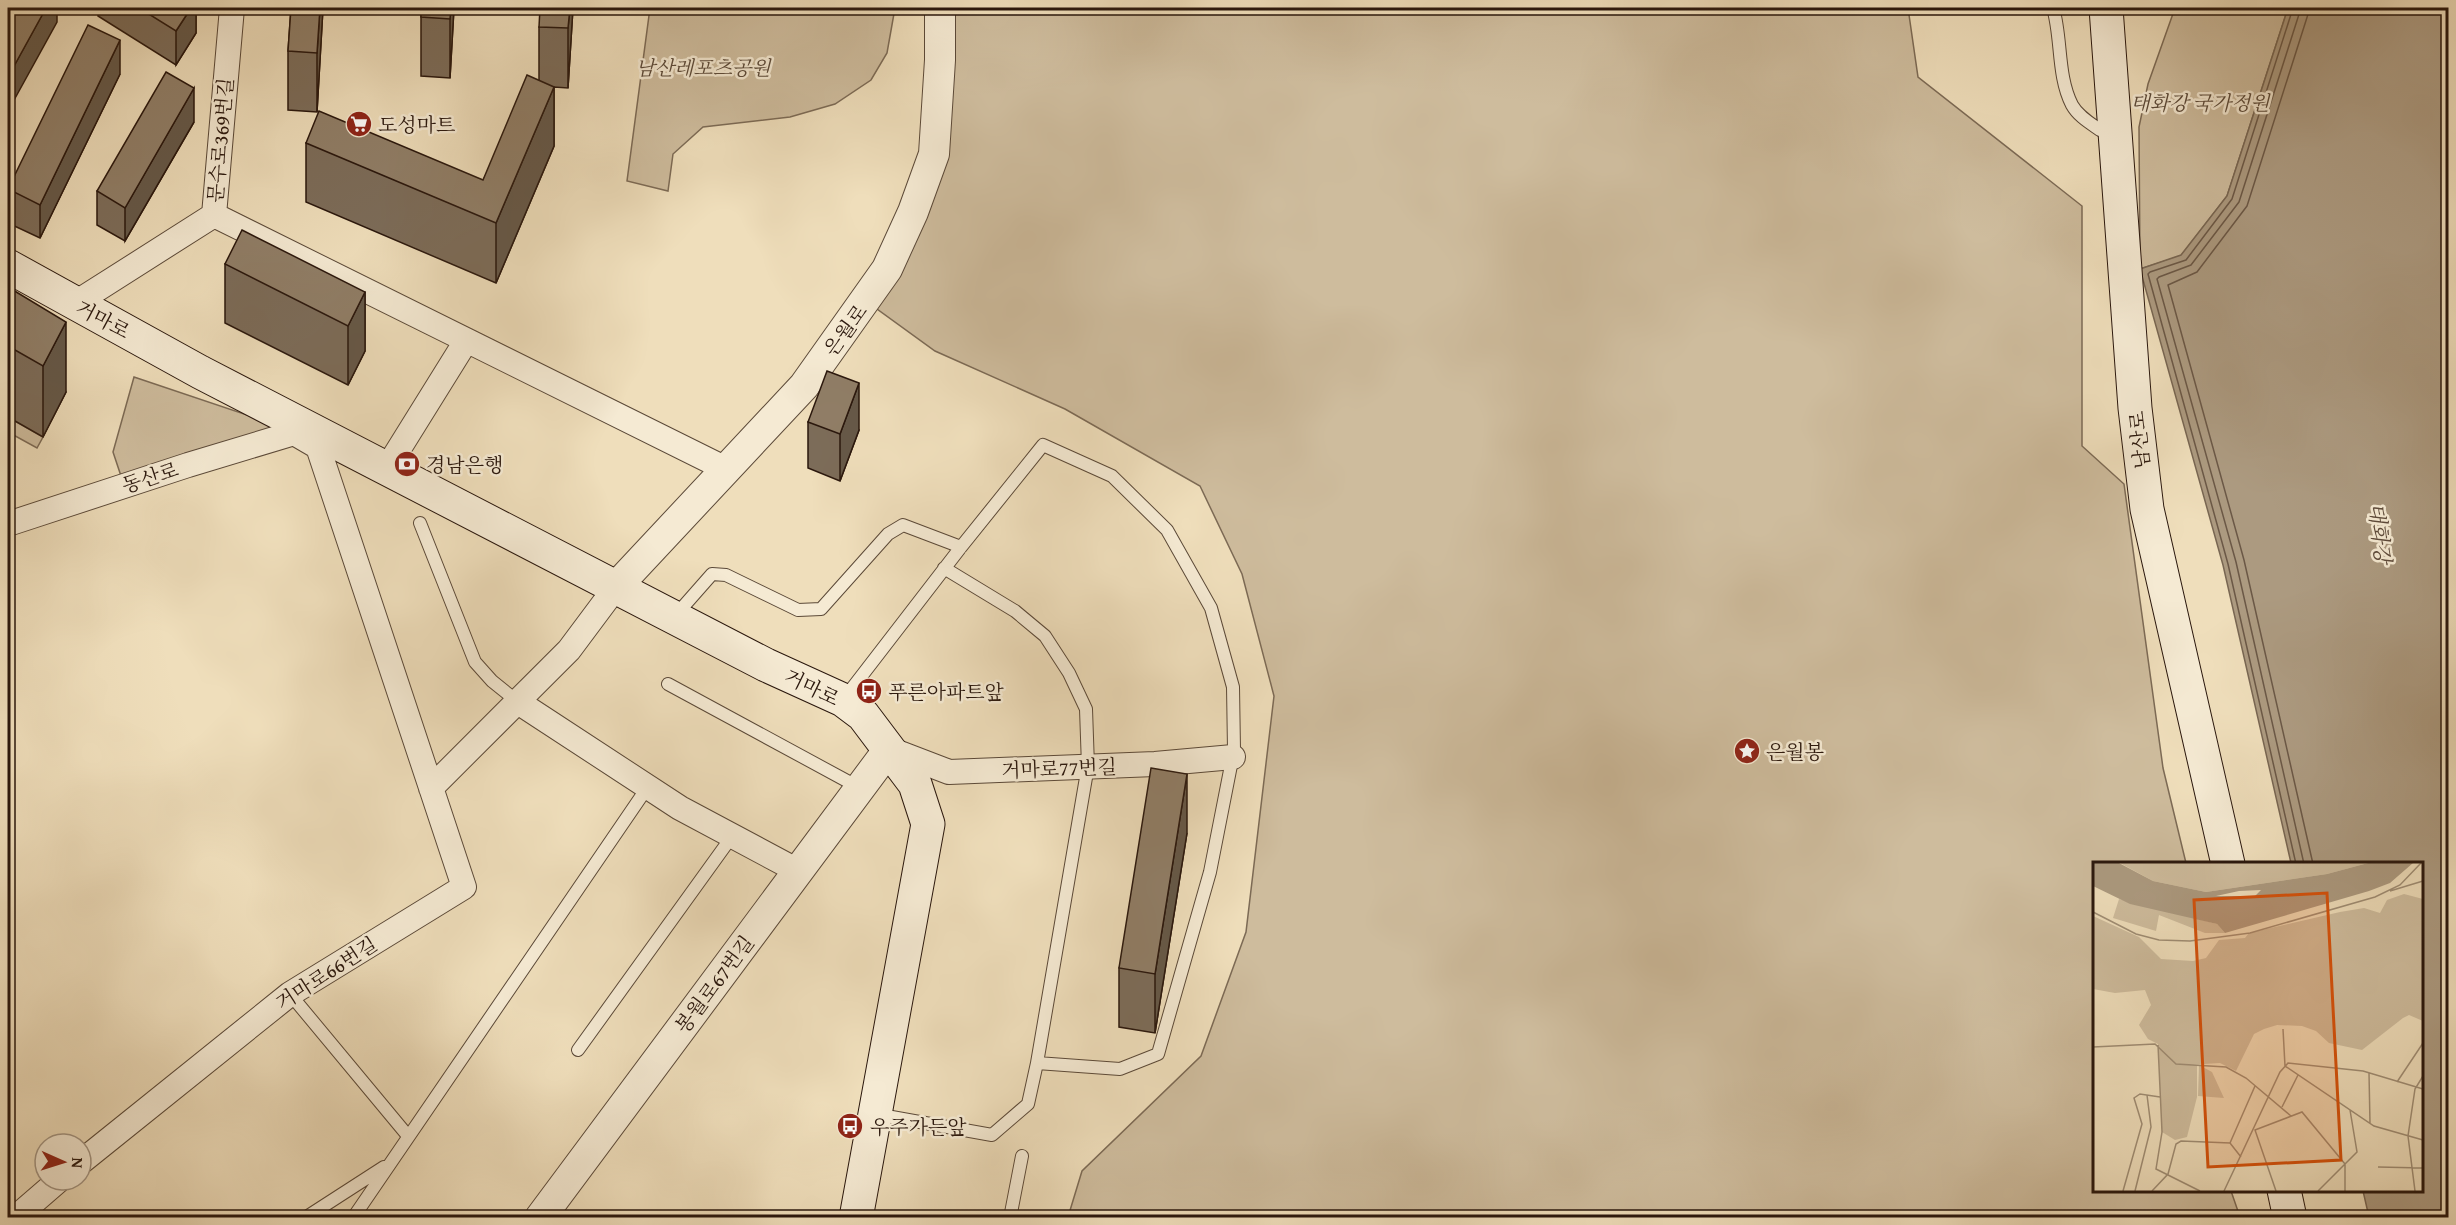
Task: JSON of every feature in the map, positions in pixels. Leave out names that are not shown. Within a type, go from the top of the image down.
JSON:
[{"type":"main road","name":"남산로","points":[[2089,8],[2132,495],[2214,862]]},
{"type":"main road","name":"남산로","points":[[2106,8],[2135,408],[2147,509],[2228,862]]},
{"type":"main road","name":"거마로","points":[[8,266],[308,434],[387,468],[766,665],[843,700],[863,715],[915,784],[928,824],[856,1218]]},
{"type":"main road","points":[[2284,1192],[2290,1218]]},
{"type":"main road","points":[[2302,1192],[2307,1218]]},
{"type":"street","name":"문수로369번길","points":[[74,304],[214,215],[232,8]]},
{"type":"street","name":"은월로","points":[[616,586],[804,386],[887,269],[913,212],[934,154],[940,60],[940,8]]},
{"type":"street","points":[[214,215],[726,469]]},
{"type":"street","points":[[387,468],[466,341]]},
{"type":"street","name":"동산로","points":[[8,524],[188,465],[308,434]]},
{"type":"street","name":"거마로66번길","points":[[93,1152],[290,994],[464,887],[318,447],[308,434]]},
{"type":"street","points":[[431,788],[569,650],[616,586]]},
{"type":"street","points":[[518,702],[680,808],[733,834],[798,871]]},
{"type":"street","name":"거마로77번길","points":[[889,749],[949,772],[1233,757]]},
{"type":"street","name":"봉월로67번길","points":[[540,1218],[889,749]]},
{"type":"street","points":[[15,1218],[45,1192]]},
{"type":"lane","points":[[2053,8],[2064,75],[2072,105],[2081,116],[2100,130]]},
{"type":"lane","points":[[843,700],[944,568],[1043,445],[1112,476],[1167,530],[1211,608],[1233,687],[1233,757],[1210,872],[1158,1054],[1120,1069],[1037,1064]]},
{"type":"lane","points":[[420,523],[475,662],[492,681],[518,702]]},
{"type":"lane","points":[[674,617],[712,574],[726,575],[798,610],[821,609],[888,534],[903,525],[961,547]]},
{"type":"lane","points":[[875,1114],[992,1135],[1028,1104],[1037,1064],[1088,766],[1086,709],[1069,673],[1045,636],[1015,611],[944,568]]},
{"type":"lane","points":[[668,684],[860,788]]},
{"type":"lane","points":[[353,1218],[647,788]]},
{"type":"lane","points":[[578,1050],[733,834]]},
{"type":"lane","points":[[290,994],[408,1136]]},
{"type":"lane","points":[[1010,1218],[1022,1156]]},
{"type":"lane","points":[[305,1218],[390,1163]]},
{"type":"green space","name":"남산레포츠공원","points":[[650,8],[895,8],[887,53],[871,80],[835,104],[790,117],[703,127],[673,154],[668,191],[627,181]]},
{"type":"green space","points":[[948,8],[1908,8],[1918,77],[2082,206],[2082,446],[2124,484],[2163,768],[2186,862],[2093,862],[2093,1192],[2231,1192],[2240,1217],[1068,1217],[1082,1171],[1201,1056],[1246,932],[1274,696],[1242,574],[1200,486],[1065,409],[935,351],[866,301],[946,154]]},
{"type":"green space","name":"태화강 국가정원","points":[[2175,8],[2288,8],[2227,196],[2181,256],[2140,269],[2139,127],[2148,84]]},
{"type":"green space","points":[[134,377],[286,428],[121,476],[113,452]]},
{"type":"green space","points":[[8,417],[43,437],[37,448],[8,432]]},
{"type":"water","name":"태화강","points":[[2288,8],[2448,8],[2448,1217],[2369,1217],[2363,1192],[2423,1192],[2423,862],[2291,862],[2223,565],[2140,269],[2181,255],[2227,196]]},
{"type":"building","points":[[8,8],[46,8],[8,77]]},
{"type":"building","points":[[139,8],[191,8],[176,31]]},
{"type":"building","points":[[291,8],[320,8],[317,53],[288,51]]},
{"type":"building","points":[[421,8],[451,8],[450,19],[421,17]]},
{"type":"building","points":[[540,8],[570,8],[568,28],[539,27]]},
{"type":"building","points":[[88,25],[120,40],[40,205],[8,189]]},
{"type":"building","points":[[166,72],[194,88],[125,208],[97,191]]},
{"type":"building","points":[[527,75],[554,87],[496,223],[306,143],[319,111],[483,180]]},
{"type":"building","points":[[242,230],[365,292],[348,326],[225,264]]},
{"type":"building","points":[[8,287],[66,322],[43,366],[8,346]]},
{"type":"building","points":[[827,371],[859,383],[840,434],[808,422]]},
{"type":"building","points":[[1151,768],[1187,774],[1155,974],[1119,968]]},
{"type":"place","name":"도성마트","points":[[359,124]]},
{"type":"place","name":"경남은행","points":[[407,464]]},
{"type":"place","name":"푸른아파트앞","points":[[869,691]]},
{"type":"place","name":"은월봉","points":[[1747,751]]},
{"type":"place","name":"우주가든앞","points":[[850,1126]]}]
